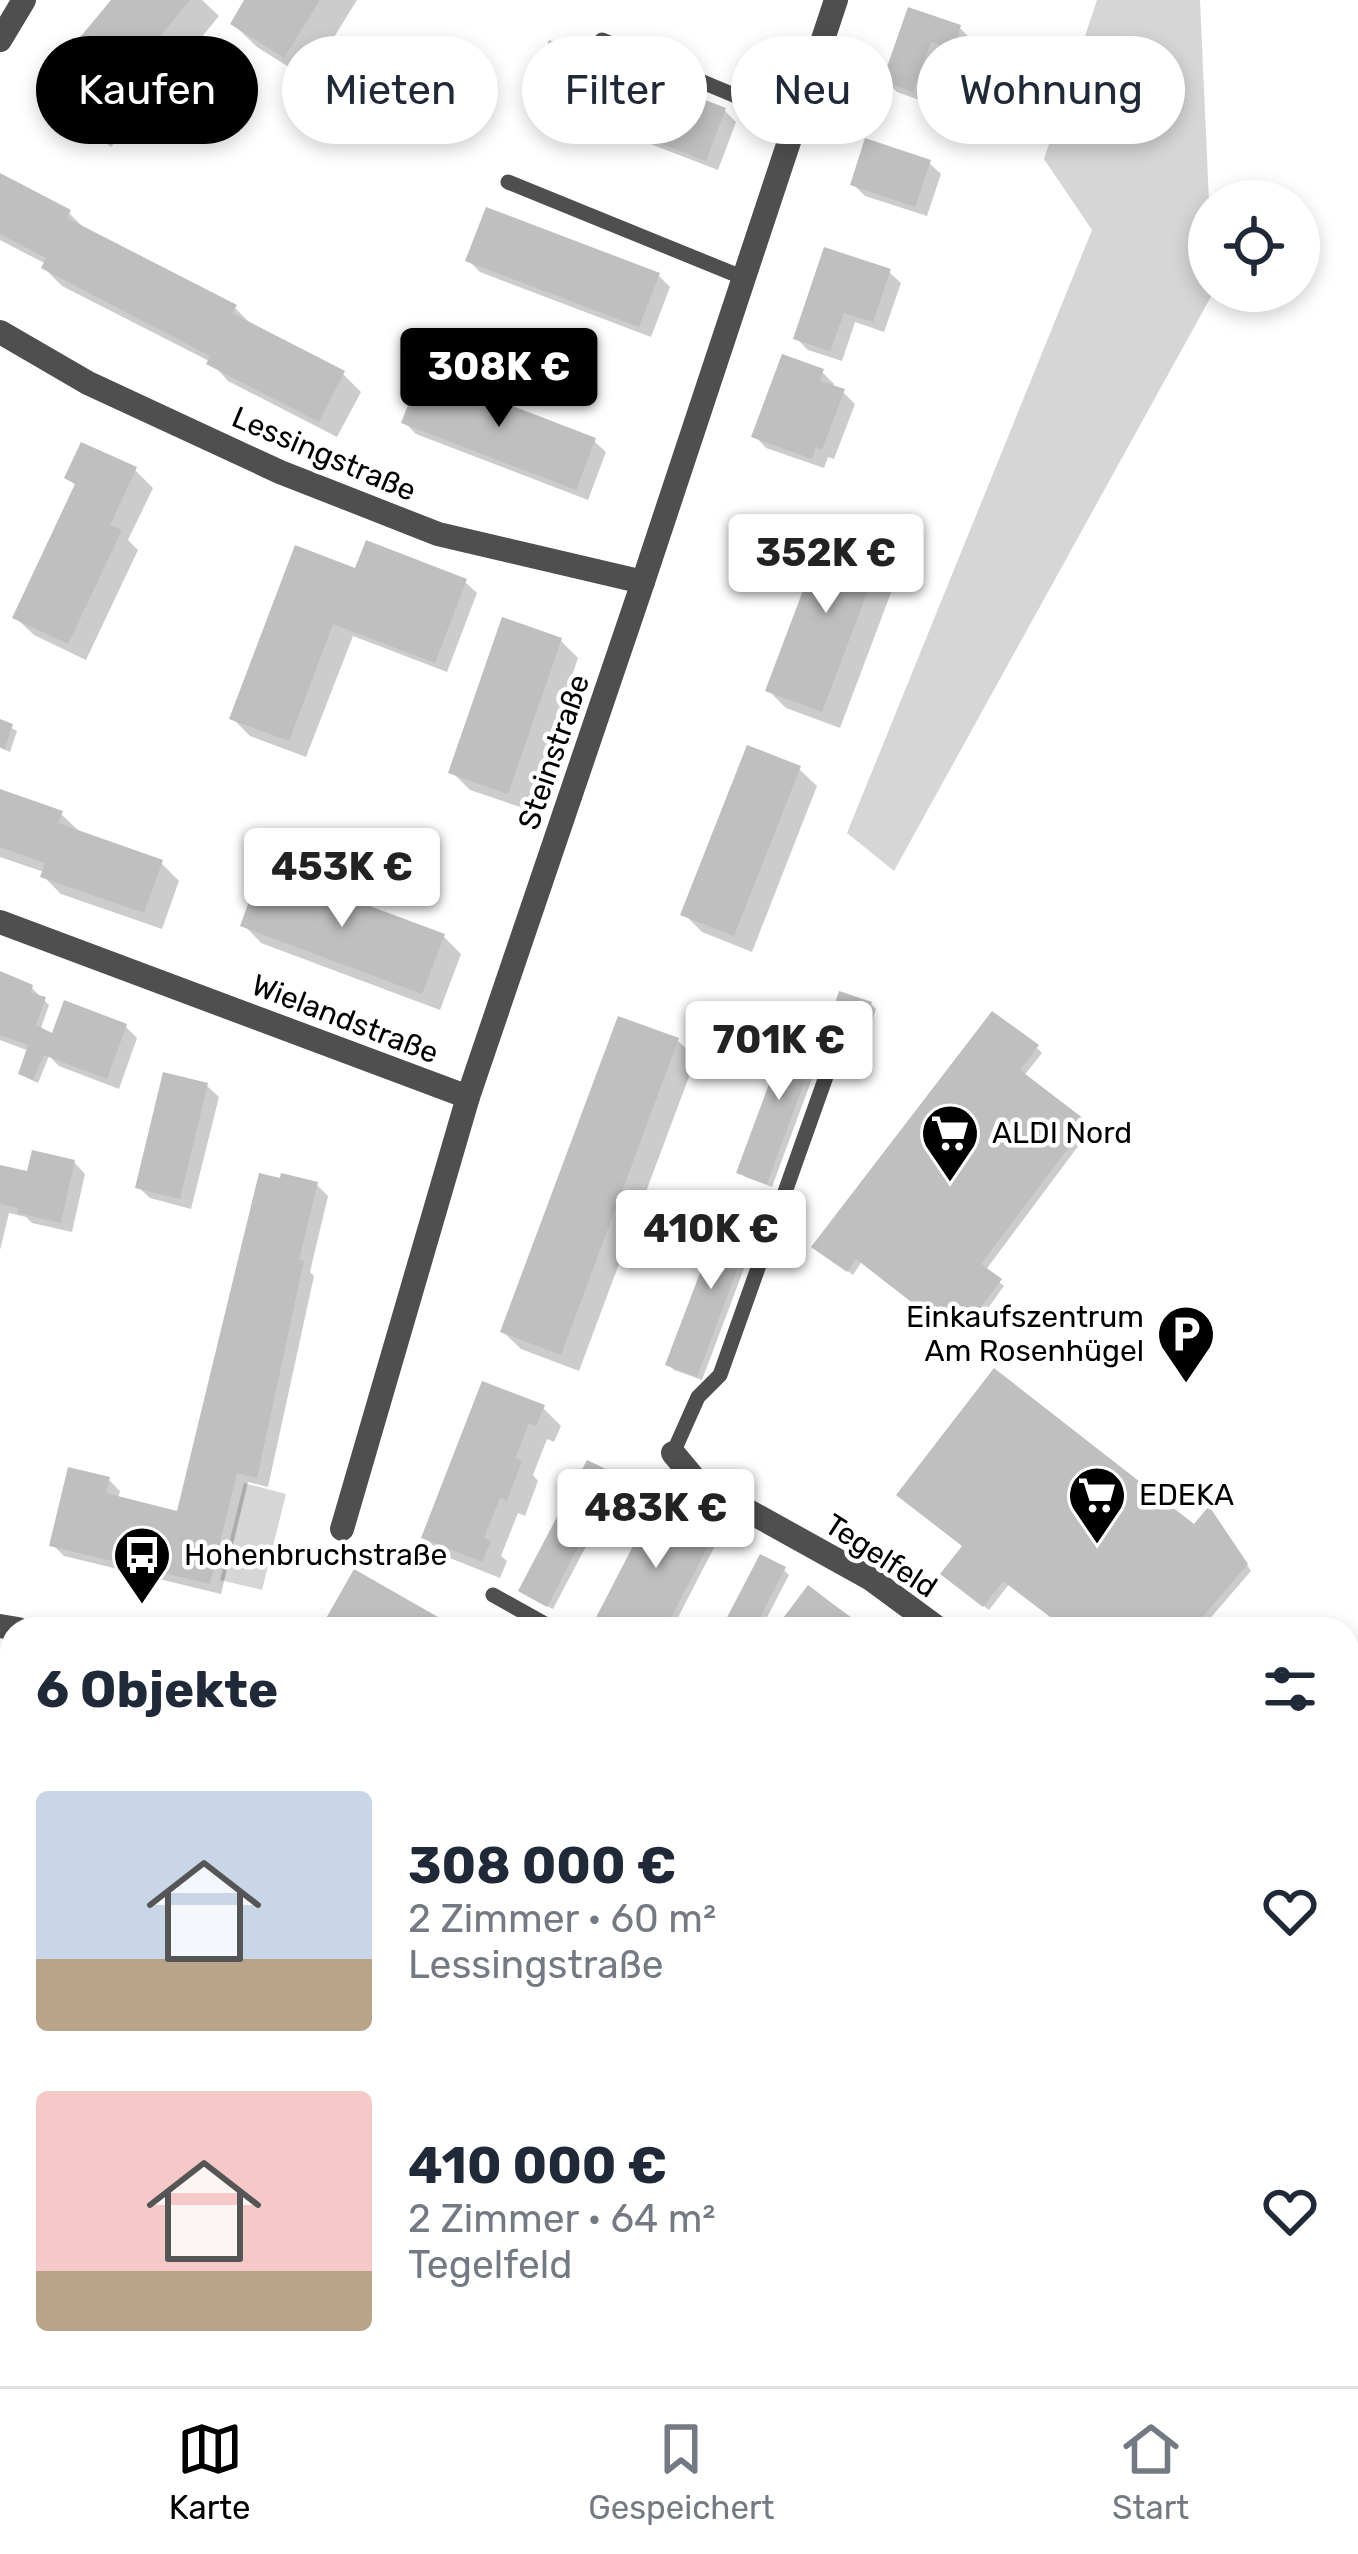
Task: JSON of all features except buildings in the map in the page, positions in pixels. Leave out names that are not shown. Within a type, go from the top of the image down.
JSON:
[{"type":"street","points":[[0,40],[24,0]]},
{"type":"street","name":"Steinstraße","points":[[824,36],[836,0]]},
{"type":"street","name":"Steinstraße","points":[[342,1529],[468,1097],[788,144]]},
{"type":"street","name":"Lessingstraße","points":[[0,332],[88,383],[259,462],[438,534],[644,582]]},
{"type":"street","name":"Wielandstraße","points":[[0,922],[468,1097]]},
{"type":"street","name":"Tegelfeld","points":[[673,1453],[698,1483],[871,1579],[923,1617]]},
{"type":"lane","points":[[508,182],[744,278]]},
{"type":"lane","points":[[673,1453],[698,1397],[720,1375],[839,1040]]},
{"type":"lane","points":[[493,1595],[532,1617]]},
{"type":"shaded area","points":[[1097,0],[1200,0],[1208,180],[1188,180],[1188,312],[1203,312],[894,871],[847,833],[1092,230],[1044,159],[1049,144],[1185,144],[1185,36],[1085,36]]},
{"type":"shaded area","points":[[244,1483],[286,1494],[262,1590],[220,1580]]},
{"type":"place","name":"ALDI Nord","points":[[950,1184]]},
{"type":"place","name":"Einkaufszentrum Am Rosenhügel","points":[[1186,1385]]},
{"type":"place","name":"EDEKA","points":[[1097,1546]]},
{"type":"place","name":"Hohenbruchstraße","points":[[142,1606]]}]
